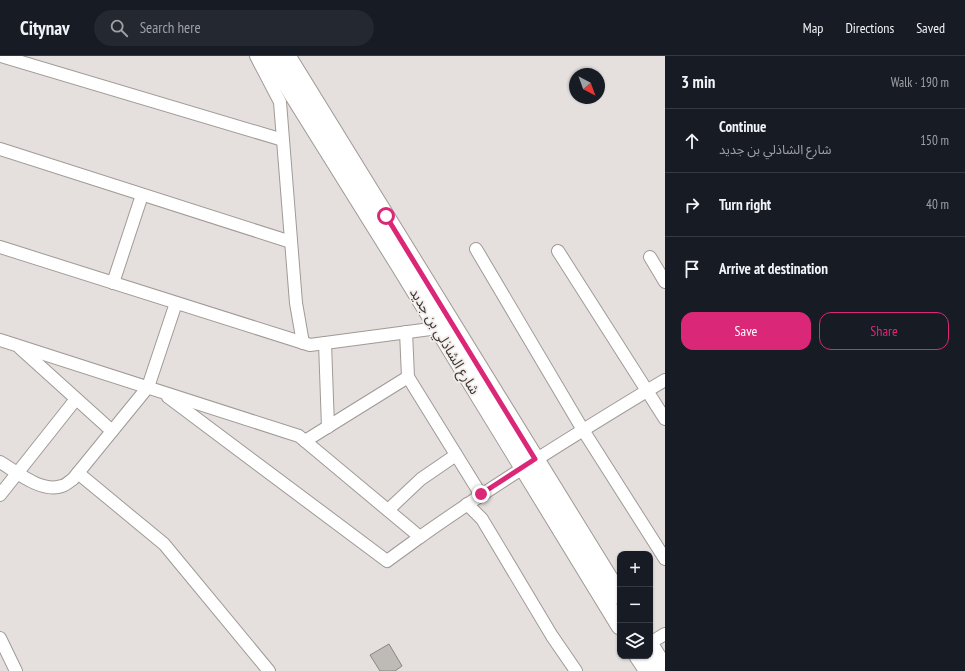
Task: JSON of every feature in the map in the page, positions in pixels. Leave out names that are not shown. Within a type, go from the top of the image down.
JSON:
[{"type":"main road","name":"شارع الشاذلي بن جديد","points":[[268,56],[438,328],[617,592]]},
{"type":"main road","name":"شارع الشاذلي بن جديد","points":[[287,56],[529,464],[618,623]]},
{"type":"main road","points":[[653,649],[665,669]]},
{"type":"main road","points":[[640,659],[648,671]]},
{"type":"street","points":[[1,56],[283,140]]},
{"type":"street","points":[[256,56],[280,102],[296,303],[303,343]]},
{"type":"street","points":[[0,149],[291,242]]},
{"type":"street","points":[[113,283],[142,195]]},
{"type":"street","points":[[0,247],[310,345],[438,328]]},
{"type":"street","points":[[476,249],[583,430],[665,559]]},
{"type":"street","points":[[558,250],[665,419]]},
{"type":"street","points":[[650,257],[665,282]]},
{"type":"street","points":[[0,462],[38,485],[50,487],[62,486],[73,479],[112,432],[154,389],[176,303]]},
{"type":"street","points":[[406,332],[408,377],[481,494]]},
{"type":"street","points":[[0,340],[299,436],[420,537]]},
{"type":"street","points":[[325,343],[328,427]]},
{"type":"street","points":[[17,345],[112,432]]},
{"type":"street","points":[[305,441],[408,377]]},
{"type":"street","points":[[154,389],[387,561],[481,494],[665,380]]},
{"type":"street","points":[[0,495],[76,399]]},
{"type":"street","points":[[388,510],[421,479],[456,455]]},
{"type":"street","points":[[78,473],[164,544],[269,671]]},
{"type":"street","points":[[467,504],[482,519],[552,636],[576,671]]},
{"type":"street","points":[[653,642],[665,634]]},
{"type":"street","points":[[0,638],[16,671]]},
{"type":"building","points":[[389,644],[402,666],[395,671],[380,671],[370,655]]},
{"type":"route","points":[[386,216],[535,459],[481,494]]}]
